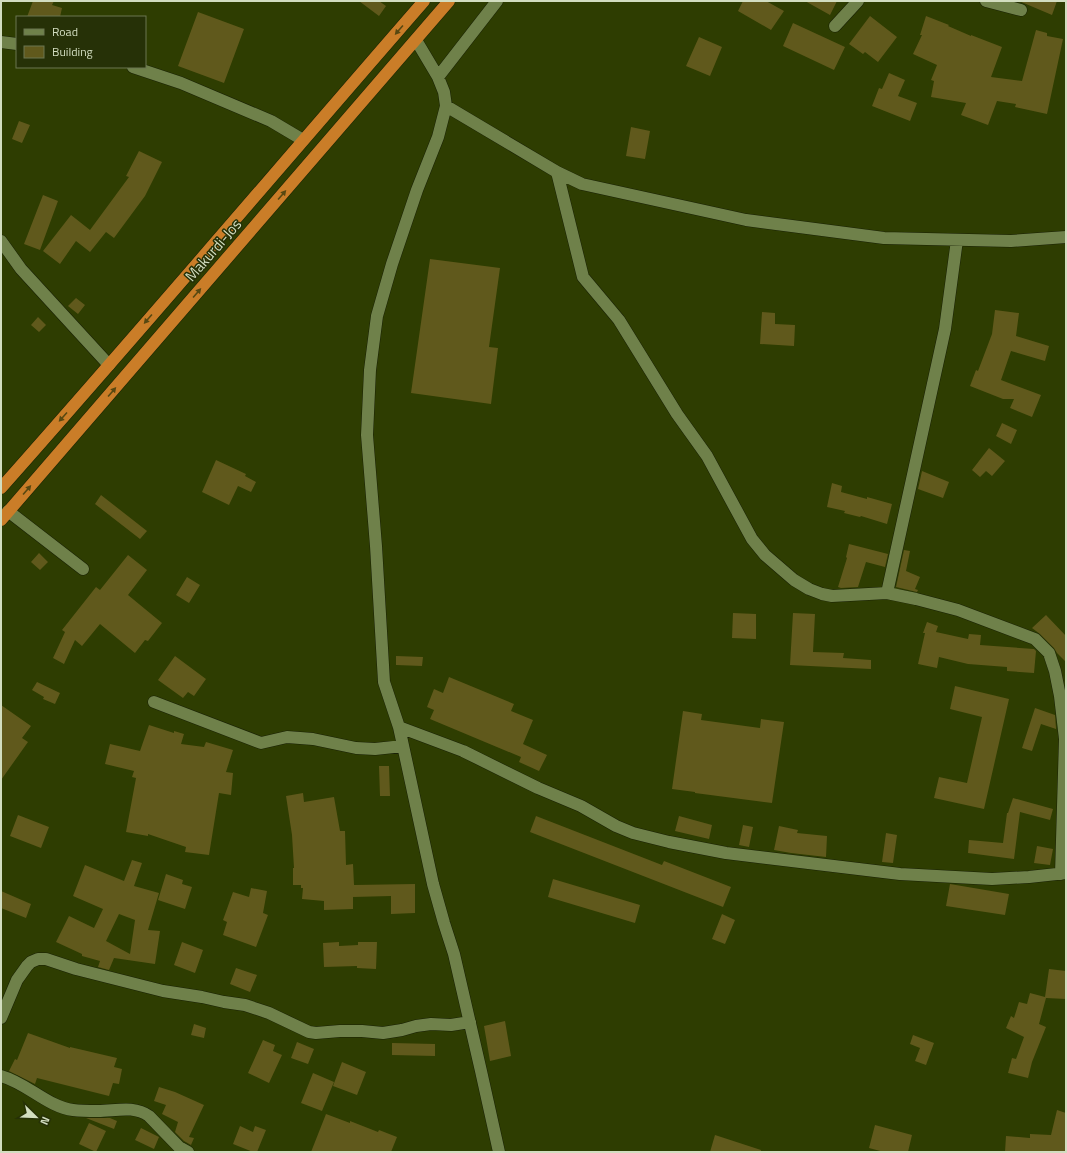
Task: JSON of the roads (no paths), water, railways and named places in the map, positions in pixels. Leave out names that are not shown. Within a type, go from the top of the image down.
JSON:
[{"type":"highway","name":"Makurdi-Jos","points":[[1,488],[424,1]]},
{"type":"highway","name":"Makurdi-Jos","points":[[5,515],[449,1]]},
{"type":"street","points":[[438,77],[497,1]]},
{"type":"street","points":[[835,26],[858,1]]},
{"type":"street","points":[[986,1],[1021,10]]},
{"type":"street","points":[[416,40],[438,77],[444,92],[446,106],[438,137],[417,190],[392,264],[377,316],[370,370],[367,435],[376,546],[384,682],[399,727],[433,884],[454,954],[499,1152]]},
{"type":"street","points":[[1,42],[16,44]]},
{"type":"street","points":[[136,68],[188,86],[272,121],[303,140]]},
{"type":"street","points":[[446,106],[557,172],[582,184],[746,220],[884,238],[1010,241],[1066,237]]},
{"type":"street","points":[[399,727],[463,751],[538,788],[581,806],[616,826],[633,833],[669,842],[726,853],[900,874],[992,879],[1063,873],[1065,739],[1060,696],[1055,671],[1049,653],[1035,639],[980,617],[916,599],[887,593],[832,596],[822,594],[809,589],[794,580],[765,555],[752,539],[707,456],[677,414],[619,320],[583,277],[557,172]]},
{"type":"street","points":[[1,240],[21,269],[109,365]]},
{"type":"street","points":[[887,593],[945,329],[957,240]]},
{"type":"street","points":[[5,515],[82,569]]},
{"type":"street","points":[[154,702],[261,743],[287,737],[313,739],[356,748],[375,749],[403,746]]},
{"type":"street","points":[[1,1018],[17,980],[27,966],[31,962],[38,959],[46,959],[76,969],[163,991],[245,1005],[269,1013],[309,1032],[316,1033],[340,1030],[383,1033],[416,1026],[432,1024],[451,1025],[470,1022]]},
{"type":"street","points":[[1,1076],[12,1079],[59,1108],[97,1111],[131,1109],[144,1112],[179,1147],[188,1152]]}]
